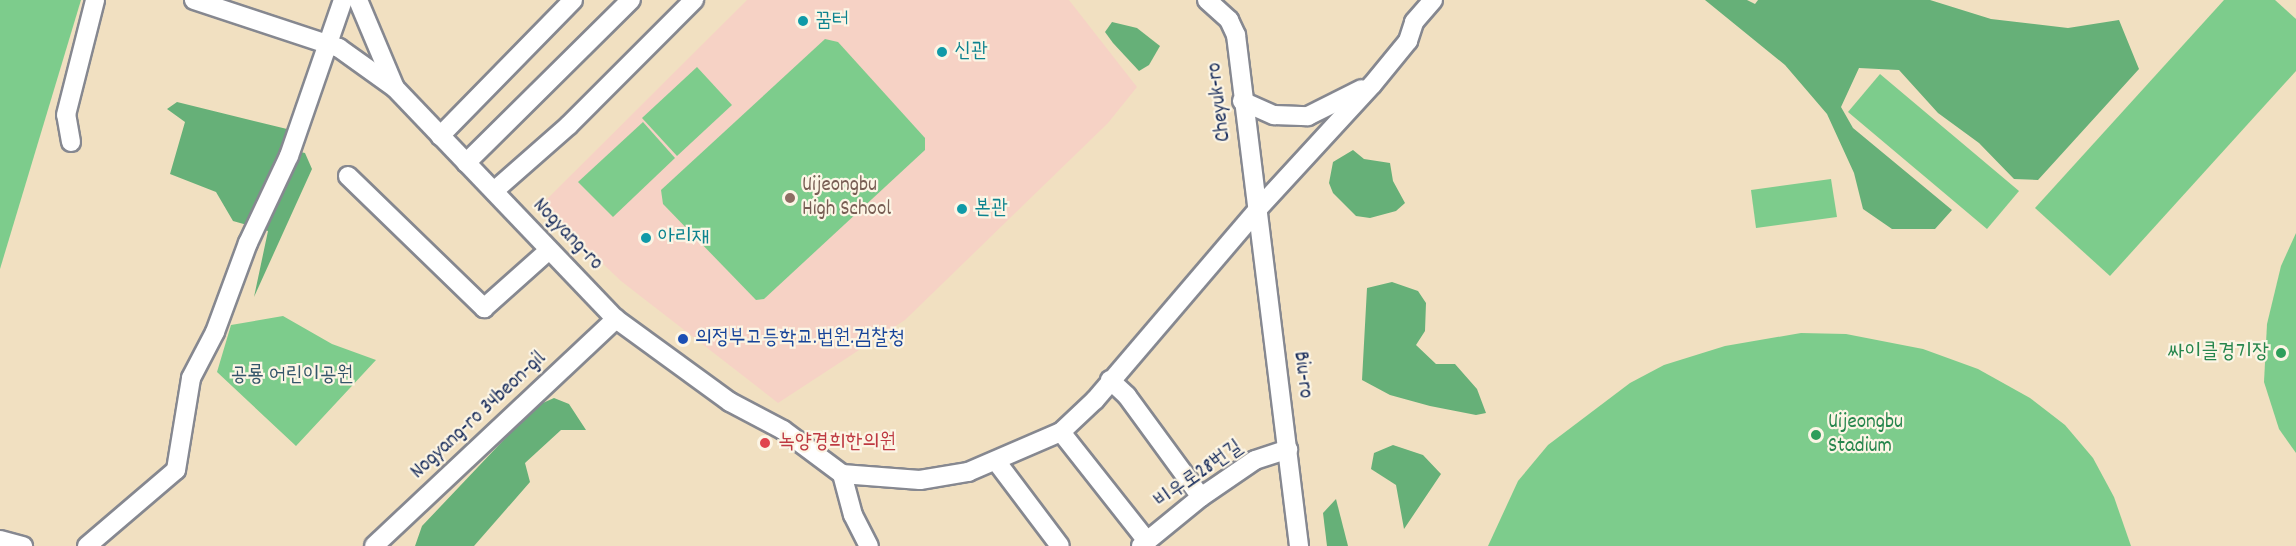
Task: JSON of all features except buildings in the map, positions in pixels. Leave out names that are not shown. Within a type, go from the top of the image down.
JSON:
[{"type":"street","points":[[70,142],[66,115],[95,0]]},
{"type":"street","name":"Nogyang-ro","points":[[194,0],[329,44],[395,88],[615,319],[730,402],[783,430],[842,474]]},
{"type":"street","points":[[87,546],[176,470],[191,378],[215,332],[248,243],[289,156],[329,44],[342,0]]},
{"type":"street","points":[[358,0],[368,19],[395,88]]},
{"type":"street","points":[[368,19],[375,0]]},
{"type":"street","points":[[440,136],[573,0]]},
{"type":"street","points":[[466,162],[631,0]]},
{"type":"street","points":[[494,191],[569,125],[694,0]]},
{"type":"street","name":"Cheyuk-ro","points":[[1207,0],[1229,20],[1236,35],[1242,101],[1257,210]]},
{"type":"street","points":[[869,546],[853,515],[842,474],[920,480],[968,472],[1061,432],[1110,380],[1257,210],[1372,85],[1408,40],[1414,22],[1433,0]]},
{"type":"street","points":[[1242,101],[1274,116],[1308,116],[1372,85]]},
{"type":"street","points":[[348,176],[484,308],[549,249]]},
{"type":"street","name":"Biu-ro","points":[[1257,210],[1299,546]]},
{"type":"street","name":"Nogyang-ro 34beon-gil","points":[[374,546],[615,319]]},
{"type":"street","points":[[1110,380],[1127,396],[1201,497]]},
{"type":"street","points":[[1061,432],[1144,544]]},
{"type":"street","name":"비우로28번길","points":[[1144,544],[1201,497],[1255,460],[1288,449]]},
{"type":"street","points":[[996,461],[1060,546]]},
{"type":"street","points":[[0,540],[23,546]]},
{"type":"shaded area","name":"Uijeongbu High School","points":[[747,0],[1069,0],[1137,87],[1108,123],[905,320],[778,403],[621,281],[541,205]]},
{"type":"green space","points":[[0,0],[81,0],[0,269]]},
{"type":"green space","points":[[1705,0],[1747,0],[1755,4],[1758,0],[1930,0],[1991,19],[2068,28],[2119,20],[2139,69],[2038,180],[2014,179],[1979,143],[1938,113],[1899,70],[1859,68],[1841,107],[1853,128],[1952,210],[1935,229],[1892,229],[1863,209],[1854,173],[1827,114],[1785,65]]},
{"type":"green space","points":[[2224,0],[2275,0],[2296,19],[2296,71],[2110,276],[2035,208]]},
{"type":"green space","points":[[1112,22],[1137,28],[1160,46],[1149,65],[1139,71],[1113,43],[1105,32]]},
{"type":"green space","points":[[825,39],[838,42],[925,138],[925,150],[764,299],[756,300],[663,204],[661,190]]},
{"type":"green space","points":[[697,67],[732,105],[677,156],[642,118]]},
{"type":"green space","points":[[1880,74],[2019,191],[1987,229],[1848,112]]},
{"type":"green space","points":[[177,102],[287,129],[283,148],[305,153],[312,169],[254,297],[268,231],[233,221],[216,192],[170,174],[185,122],[167,109]]},
{"type":"green space","points":[[643,122],[675,158],[613,217],[578,182]]},
{"type":"green space","points":[[1353,150],[1364,159],[1390,163],[1393,181],[1405,203],[1396,211],[1370,218],[1356,216],[1333,193],[1329,183],[1333,162]]},
{"type":"green space","points":[[1831,179],[1837,217],[1756,228],[1751,190]]},
{"type":"green space","name":"싸이클경기장","points":[[2296,233],[2296,453],[2279,429],[2264,382],[2267,324],[2281,266]]},
{"type":"green space","points":[[1392,282],[1418,291],[1426,303],[1425,331],[1416,345],[1436,364],[1455,364],[1477,389],[1486,413],[1476,415],[1430,406],[1390,395],[1362,380],[1367,288]]},
{"type":"green space","name":"공룡 어린이공원","points":[[283,316],[332,344],[376,360],[296,446],[217,372],[231,325]]},
{"type":"green space","name":"Uijeongbu Stadium","points":[[1801,333],[1846,334],[1923,349],[1978,369],[2030,398],[2065,425],[2093,458],[2114,497],[2131,546],[1488,546],[1518,481],[1548,445],[1630,383],[1664,365],[1725,346]]},
{"type":"green space","points":[[554,398],[569,404],[586,430],[561,430],[525,463],[530,482],[474,546],[415,546],[422,526],[536,406]]},
{"type":"green space","points":[[1393,445],[1423,455],[1441,474],[1404,529],[1396,485],[1371,469],[1374,453]]},
{"type":"green space","points":[[1336,499],[1348,546],[1327,546],[1323,513]]},
{"type":"place","name":"꿈터","points":[[803,21]]},
{"type":"place","name":"신관","points":[[942,52]]},
{"type":"place","name":"Uijeongbu High School","points":[[790,198]]},
{"type":"place","name":"본관","points":[[962,209]]},
{"type":"place","name":"아리재","points":[[646,238]]},
{"type":"place","name":"의정부고등학교.법원.검찰청","points":[[683,339]]},
{"type":"place","name":"싸이클경기장","points":[[2281,353]]},
{"type":"place","name":"Uijeongbu Stadium","points":[[1816,435]]},
{"type":"place","name":"녹양경희한의원","points":[[765,443]]}]
